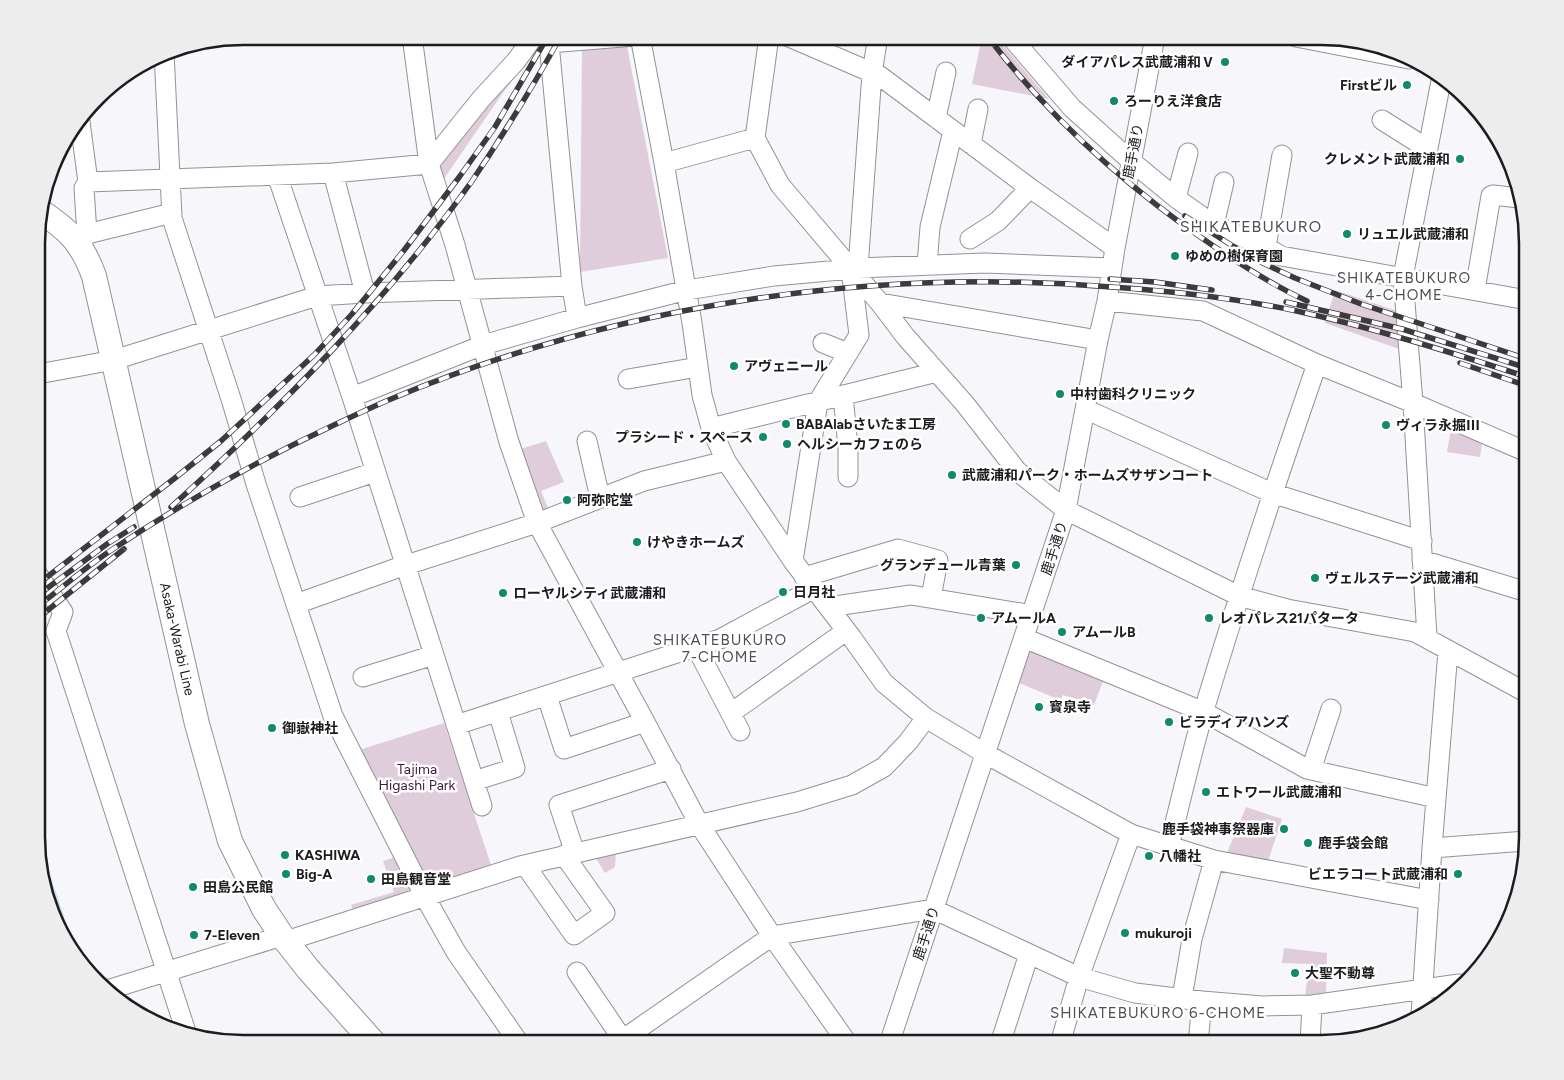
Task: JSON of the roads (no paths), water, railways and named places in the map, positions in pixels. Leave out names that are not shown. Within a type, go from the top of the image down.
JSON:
[{"type":"main road","name":"Asaka-Warabi Line","points":[[47,216],[84,239],[114,360],[197,724],[230,841],[264,909],[284,938],[308,969],[367,1035]]},
{"type":"street","points":[[413,45],[429,164],[468,290],[508,442],[537,523],[699,824],[772,936],[842,1035]]},
{"type":"street","points":[[88,182],[333,173],[429,164],[481,99],[516,61],[535,45]]},
{"type":"street","points":[[543,45],[577,318]]},
{"type":"street","points":[[642,45],[687,290],[702,395],[710,428],[726,461],[793,561],[884,683],[926,718],[986,754],[1131,834],[1214,860],[1429,900]]},
{"type":"street","points":[[768,45],[754,138],[780,185],[855,268],[905,336],[965,404],[1017,471],[1066,510],[1239,596],[1287,609],[1415,632],[1519,688]]},
{"type":"street","points":[[824,45],[880,76],[1030,188],[1115,248]]},
{"type":"street","points":[[793,561],[818,402],[859,335],[855,268],[872,73],[877,45]]},
{"type":"street","points":[[1019,45],[1072,108],[1131,162],[1214,225],[1266,247],[1281,256],[1519,298]]},
{"type":"street","name":"鹿手通り","points":[[892,1035],[1033,615],[1066,510],[1153,45]]},
{"type":"street","points":[[164,61],[172,218],[232,402],[256,484],[333,716],[425,897],[456,952],[513,1035]]},
{"type":"street","points":[[936,118],[946,72]]},
{"type":"street","points":[[1427,638],[1404,277],[1440,85]]},
{"type":"street","points":[[971,144],[978,109]]},
{"type":"street","points":[[1382,120],[1428,149]]},
{"type":"street","points":[[81,129],[88,182],[84,188],[84,239],[172,213]]},
{"type":"street","points":[[927,265],[930,227],[953,131]]},
{"type":"street","points":[[664,162],[754,138]]},
{"type":"street","points":[[1176,198],[1188,153]]},
{"type":"street","points":[[1266,247],[1282,155]]},
{"type":"street","points":[[333,173],[365,293]]},
{"type":"street","points":[[277,175],[352,397],[482,806]]},
{"type":"street","points":[[1214,225],[1224,182]]},
{"type":"street","points":[[970,239],[998,221],[1030,188]]},
{"type":"street","points":[[1475,290],[1491,196],[1513,197]]},
{"type":"street","points":[[352,397],[483,345],[577,318],[687,290],[774,276],[855,268],[984,263],[1112,268]]},
{"type":"street","points":[[45,373],[114,360],[208,332],[317,296],[572,286]]},
{"type":"street","points":[[1107,300],[1203,310],[1317,364],[1519,449]]},
{"type":"street","points":[[880,303],[1098,340]]},
{"type":"street","points":[[823,343],[848,353]]},
{"type":"street","points":[[1169,846],[1204,712],[1239,596],[1272,493],[1317,364]]},
{"type":"street","points":[[628,379],[698,367]]},
{"type":"street","points":[[710,428],[937,372]]},
{"type":"street","points":[[844,395],[848,477]]},
{"type":"street","points":[[1085,409],[1272,493],[1422,541]]},
{"type":"street","points":[[583,442],[600,498]]},
{"type":"street","points":[[296,604],[537,523],[644,481],[726,461]]},
{"type":"street","points":[[300,497],[375,472]]},
{"type":"street","points":[[456,725],[720,639],[809,583],[898,549],[938,560],[931,598]]},
{"type":"street","points":[[1422,560],[1519,590]]},
{"type":"street","points":[[45,585],[63,612],[56,631],[184,1026]]},
{"type":"street","points":[[828,608],[911,595],[1033,615]]},
{"type":"street","points":[[731,714],[846,631]]},
{"type":"street","points":[[1024,638],[1204,712],[1311,770],[1436,798]]},
{"type":"street","points":[[696,647],[740,731]]},
{"type":"street","points":[[1421,1007],[1448,651]]},
{"type":"street","points":[[363,677],[434,655]]},
{"type":"street","points":[[547,696],[564,749],[645,722]]},
{"type":"street","points":[[1311,770],[1331,709]]},
{"type":"street","points":[[474,781],[515,768],[498,712]]},
{"type":"street","points":[[114,988],[166,971],[425,897],[525,865],[797,802],[852,785],[884,767],[908,742],[926,718]]},
{"type":"street","points":[[525,865],[574,935],[605,913],[570,854],[559,805],[671,769]]},
{"type":"street","points":[[1063,1035],[1079,978],[1131,834]]},
{"type":"street","points":[[1432,848],[1519,842]]},
{"type":"street","points":[[1182,998],[1192,938],[1214,860]]},
{"type":"street","points":[[633,1035],[772,936],[934,909],[1079,978],[1135,993],[1262,1006],[1312,1005],[1453,985]]},
{"type":"street","points":[[1003,1035],[1029,954]]},
{"type":"street","points":[[577,972],[618,1035]]},
{"type":"street","points":[[1199,1035],[1202,1001]]},
{"type":"street","points":[[1310,1035],[1312,1005]]},
{"type":"waterway","points":[[52,886],[63,920]]},
{"type":"railway","points":[[45,579],[221,441],[314,355],[352,314],[405,249],[460,176],[495,127],[543,45]]},
{"type":"railway","points":[[171,507],[212,470],[291,392],[368,311],[404,269],[472,181],[518,110],[556,45]]},
{"type":"railway","points":[[994,45],[1037,96],[1064,123],[1150,200],[1212,245],[1259,275],[1307,301]]},
{"type":"railway","points":[[1185,216],[1252,258],[1295,278],[1361,304],[1519,356]]},
{"type":"railway","points":[[1110,279],[1155,282],[1212,290]]},
{"type":"railway","points":[[45,600],[103,556],[194,499],[277,453],[384,402],[477,366],[564,339],[654,317],[745,300],[836,289],[928,283],[1020,282],[1156,291],[1247,302],[1292,310],[1351,324],[1519,374]]},
{"type":"railway","points":[[1286,302],[1402,329],[1519,366]]},
{"type":"railway","points":[[1460,363],[1519,383]]},
{"type":"railway","points":[[45,590],[107,544],[134,527]]},
{"type":"railway","points":[[45,612],[124,549]]},
{"type":"place","name":"ダイアパレス武蔵浦和Ⅴ","points":[[1225,62]]},
{"type":"place","name":"Firstビル","points":[[1407,85]]},
{"type":"place","name":"ろーりえ洋食店","points":[[1114,101]]},
{"type":"place","name":"クレメント武蔵浦和","points":[[1460,159]]},
{"type":"place","name":"リュエル武蔵浦和","points":[[1347,234]]},
{"type":"place","name":"ゆめの樹保育園","points":[[1175,256]]},
{"type":"place","name":"アヴェニール","points":[[734,366]]},
{"type":"place","name":"中村歯科クリニック","points":[[1060,394]]},
{"type":"place","name":"BABAlabさいたま工房","points":[[786,424]]},
{"type":"place","name":"ヴィラ永掘Ⅲ","points":[[1386,425]]},
{"type":"place","name":"プラシード・スペース","points":[[763,437]]},
{"type":"place","name":"ヘルシーカフェのら","points":[[787,444]]},
{"type":"place","name":"武蔵浦和パーク・ホームズサザンコート","points":[[952,475]]},
{"type":"place","name":"阿弥陀堂","points":[[567,500]]},
{"type":"place","name":"けやきホームズ","points":[[637,542]]},
{"type":"place","name":"グランデュール青葉","points":[[1016,565]]},
{"type":"place","name":"ヴェルステージ武蔵浦和","points":[[1315,578]]},
{"type":"place","name":"日月社","points":[[783,592]]},
{"type":"place","name":"ローヤルシティ武蔵浦和","points":[[503,593]]},
{"type":"place","name":"アムールA","points":[[981,618]]},
{"type":"place","name":"レオパレス21パタータ","points":[[1209,618]]},
{"type":"place","name":"アムールB","points":[[1062,632]]},
{"type":"place","name":"寳泉寺","points":[[1039,707]]},
{"type":"place","name":"ビラディアハンズ","points":[[1169,722]]},
{"type":"place","name":"御嶽神社","points":[[272,728]]},
{"type":"place","name":"エトワール武蔵浦和","points":[[1206,792]]},
{"type":"place","name":"鹿手袋神事祭器庫","points":[[1284,829]]},
{"type":"place","name":"鹿手袋会館","points":[[1308,843]]},
{"type":"place","name":"KASHIWA","points":[[285,855]]},
{"type":"place","name":"八幡社","points":[[1149,856]]},
{"type":"place","name":"Big-A","points":[[286,874]]},
{"type":"place","name":"ビエラコート武蔵浦和","points":[[1458,874]]},
{"type":"place","name":"田島観音堂","points":[[371,879]]},
{"type":"place","name":"田島公民館","points":[[193,887]]},
{"type":"place","name":"mukuroji","points":[[1125,933]]},
{"type":"place","name":"7-Eleven","points":[[194,935]]},
{"type":"place","name":"大聖不動尊","points":[[1295,973]]},
{"type":"district","name":"SHIKATEBUKURO","points":[[1251,226]]},
{"type":"district","name":"SHIKATEBUKURO 4-CHOME","points":[[1404,286]]},
{"type":"district","name":"SHIKATEBUKURO 7-CHOME","points":[[720,648]]},
{"type":"district","name":"SHIKATEBUKURO 6-CHOME","points":[[1158,1013]]},
{"type":"park label","name":"Tajima Higashi Park","points":[[417,778]]}]
